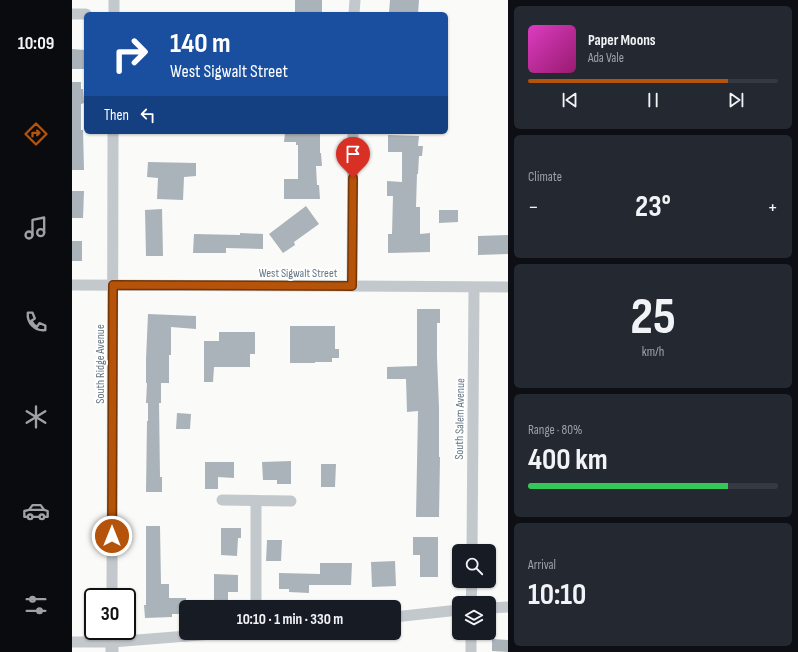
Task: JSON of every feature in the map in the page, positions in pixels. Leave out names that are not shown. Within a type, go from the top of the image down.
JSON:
[{"type":"street","points":[[114,0],[114,12]]},
{"type":"street","points":[[354,12],[355,0]]},
{"type":"street","points":[[72,14],[84,14]]},
{"type":"street","name":"South Ridge Avenue","points":[[112,588],[113,134]]},
{"type":"street","points":[[352,286],[353,134]]},
{"type":"street","name":"West Sigwalt Street","points":[[72,285],[508,287]]},
{"type":"street","name":"South Salem Avenue","points":[[472,544],[474,288]]},
{"type":"street","points":[[222,500],[291,500]]},
{"type":"street","points":[[256,500],[256,600]]},
{"type":"street","points":[[496,608],[508,607]]},
{"type":"street","points":[[401,616],[452,611]]},
{"type":"street","points":[[72,642],[112,642],[179,637]]},
{"type":"street","points":[[471,640],[471,652]]},
{"type":"building","points":[[295,0],[322,0],[322,12],[295,12]]},
{"type":"building","points":[[390,0],[419,0],[418,12],[389,12]]},
{"type":"building","points":[[72,49],[84,50],[84,69],[72,69]]},
{"type":"building","points":[[72,82],[81,82],[81,89],[83,89],[84,103],[81,104],[81,130],[83,130],[84,170],[72,170]]},
{"type":"building","points":[[285,134],[320,134],[322,166],[316,166],[317,185],[319,185],[320,199],[284,199],[284,179],[298,179],[298,145],[296,145],[296,142],[284,142]]},
{"type":"building","points":[[388,135],[419,136],[418,146],[423,146],[422,156],[419,156],[416,207],[420,207],[420,234],[430,233],[430,252],[388,253],[388,234],[392,234],[393,196],[387,196],[387,181],[402,182],[402,152],[388,152]]},
{"type":"building","points":[[148,162],[196,163],[196,176],[184,177],[183,200],[157,199],[158,178],[147,177]]},
{"type":"building","points":[[72,191],[84,191],[83,218],[72,218]]},
{"type":"building","points":[[306,206],[319,224],[294,242],[295,245],[283,253],[269,234]]},
{"type":"building","points":[[162,209],[163,256],[146,256],[145,210]]},
{"type":"building","points":[[439,210],[458,210],[458,222],[439,223]]},
{"type":"building","points":[[240,233],[263,234],[263,249],[226,248],[226,253],[193,253],[194,234],[240,235]]},
{"type":"building","points":[[508,235],[508,254],[478,255],[478,236]]},
{"type":"building","points":[[72,241],[82,241],[82,261],[72,261]]},
{"type":"building","points":[[417,309],[440,309],[440,323],[437,323],[440,457],[439,517],[416,517],[418,411],[407,412],[406,379],[387,379],[387,367],[417,366]]},
{"type":"building","points":[[148,314],[196,316],[196,329],[171,327],[169,383],[161,383],[161,403],[159,403],[160,477],[162,477],[162,492],[146,492],[148,403],[146,403],[146,359]]},
{"type":"building","points":[[290,326],[335,326],[335,349],[339,349],[339,358],[332,358],[332,362],[290,363]]},
{"type":"building","points":[[219,332],[255,332],[255,354],[250,354],[250,367],[214,367],[213,382],[204,382],[204,341],[219,341]]},
{"type":"building","points":[[177,413],[191,414],[190,429],[176,429]]},
{"type":"building","points":[[291,461],[291,484],[277,484],[277,480],[263,480],[262,462]]},
{"type":"building","points":[[205,462],[234,462],[234,478],[218,477],[218,489],[205,489]]},
{"type":"building","points":[[321,464],[336,464],[335,487],[321,487]]},
{"type":"building","points":[[146,526],[160,526],[161,584],[169,584],[169,598],[186,598],[186,600],[179,600],[179,614],[172,614],[172,617],[145,618],[144,605],[146,605]]},
{"type":"building","points":[[221,528],[241,528],[241,538],[238,538],[237,556],[221,555]]},
{"type":"building","points":[[413,537],[438,537],[438,577],[420,577],[420,555],[413,555]]},
{"type":"building","points":[[267,540],[282,540],[281,561],[266,561]]},
{"type":"building","points":[[395,561],[396,586],[372,587],[371,562]]},
{"type":"building","points":[[320,563],[352,563],[351,585],[309,585],[309,593],[289,592],[289,589],[279,589],[279,573],[320,574]]},
{"type":"building","points":[[214,574],[238,575],[238,592],[228,592],[228,600],[214,600]]},
{"type":"building","points":[[492,640],[508,640],[508,652],[492,651]]},
{"type":"route","points":[[112,536],[113,285],[352,286],[353,178]]}]
